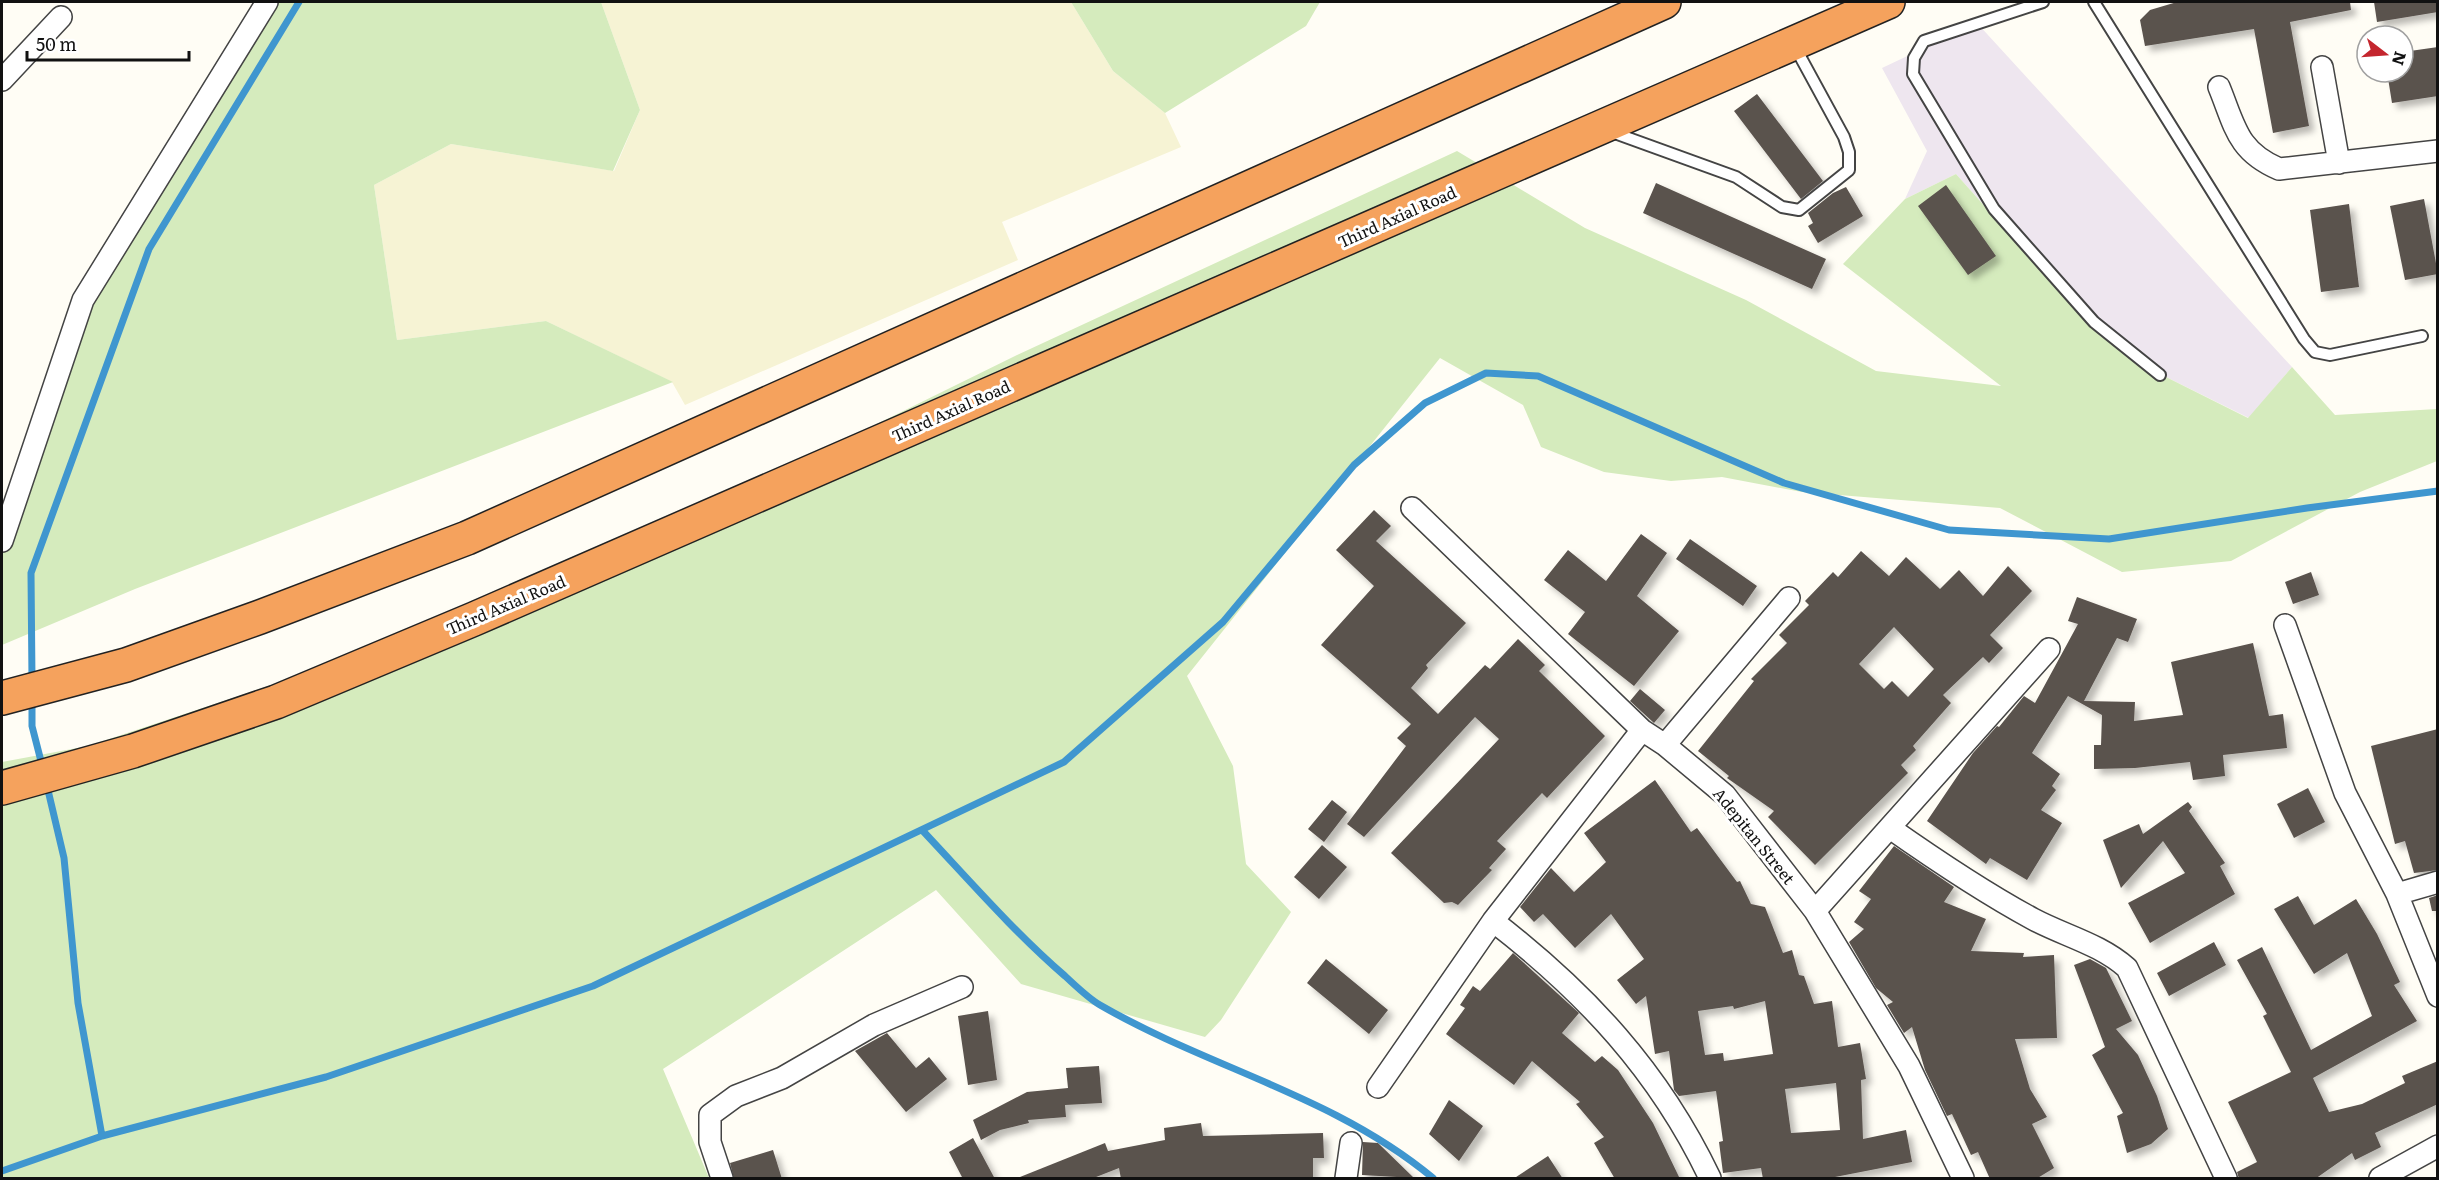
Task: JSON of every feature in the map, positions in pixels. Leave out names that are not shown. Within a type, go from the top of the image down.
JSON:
[{"type":"highway","name":"Third Axial Road","points":[[2,788],[133,751],[276,702],[496,610],[1888,2]]},
{"type":"highway","points":[[2,698],[126,665],[260,618],[468,538],[1647,5]]},
{"type":"street","points":[[2,541],[83,300],[267,2]]},
{"type":"street","points":[[2,80],[61,17]]},
{"type":"street","points":[[2322,67],[2339,163]]},
{"type":"street","points":[[2219,87],[2242,142],[2258,160],[2279,169],[2438,151]]},
{"type":"street","name":"Adepitan Street","points":[[1412,508],[1642,730],[1665,745],[1725,795],[1815,911],[1909,1066],[1963,1179]]},
{"type":"street","points":[[1665,745],[1789,598]]},
{"type":"street","points":[[2285,625],[2345,793],[2397,894],[2438,996]]},
{"type":"street","points":[[1815,911],[2049,649]]},
{"type":"street","points":[[1378,1087],[1493,921],[1642,730]]},
{"type":"street","points":[[1890,828],[1979,890],[2048,927],[2110,953],[2127,968],[2226,1179]]},
{"type":"street","points":[[2397,894],[2438,882]]},
{"type":"street","points":[[1493,921],[1590,1003],[1638,1060],[1710,1179]]},
{"type":"street","points":[[722,1179],[710,1142],[710,1115],[736,1096],[782,1078],[874,1025],[962,987]]},
{"type":"street","points":[[1346,1179],[1350,1143]]},
{"type":"street","points":[[2380,1179],[2438,1146]]},
{"type":"lane","points":[[2043,2],[1924,41],[1914,58],[1913,74],[1994,209],[2094,322],[2160,375]]},
{"type":"lane","points":[[2094,2],[2304,339],[2315,352],[2330,355],[2422,336]]},
{"type":"lane","points":[[1600,128],[1736,177],[1782,207],[1799,210],[1849,170],[1849,152],[1844,137],[1794,45]]},
{"type":"shaded area","points":[[601,2],[1071,2],[1113,71],[1165,113],[1181,147],[1002,222],[1018,260],[685,405],[672,382],[546,321],[397,340],[374,185],[451,144],[614,171],[640,110]]},
{"type":"shaded area","points":[[1977,23],[2292,367],[2249,418],[2152,370],[2100,336],[1956,174],[1905,199],[1927,151],[1882,68]]},
{"type":"green space","points":[[279,2],[601,2],[640,110],[613,171],[451,144],[374,185],[397,340],[546,321],[673,382],[135,589],[2,645],[2,551],[82,310],[228,74]]},
{"type":"green space","points":[[1071,2],[1320,2],[1306,26],[1165,113],[1113,71]]},
{"type":"green space","points":[[1457,151],[1585,228],[1746,300],[1876,371],[2001,386],[1843,264],[1905,199],[1956,174],[2100,336],[2152,370],[2248,418],[2292,367],[2335,415],[2437,409],[2437,461],[2360,492],[2231,561],[2122,572],[2000,508],[1802,492],[1722,477],[1671,481],[1604,472],[1541,447],[1523,405],[1440,358],[1187,676],[1233,766],[1246,864],[1291,912],[1221,1020],[1205,1037],[1021,984],[936,890],[663,1069],[709,1178],[2,1178],[2,762],[88,746],[503,608],[1015,356]]},
{"type":"building","points":[[2177,2],[2350,2],[2351,10],[2290,22],[2309,126],[2273,133],[2254,29],[2145,46],[2140,20],[2150,10]]},
{"type":"building","points":[[2374,2],[2438,2],[2438,12],[2377,22]]},
{"type":"building","points":[[2438,47],[2438,96],[2392,103],[2389,84],[2415,84],[2415,50]]},
{"type":"building","points":[[1757,94],[1823,181],[1801,199],[1734,111]]},
{"type":"building","points":[[1656,183],[1826,259],[1812,289],[1643,213]]},
{"type":"building","points":[[1946,185],[1996,256],[1968,275],[1918,206]]},
{"type":"building","points":[[1846,187],[1863,216],[1818,243],[1808,226],[1813,223],[1808,213],[1833,193]]},
{"type":"building","points":[[2424,199],[2438,274],[2405,280],[2390,206]]},
{"type":"building","points":[[2349,204],[2359,287],[2321,292],[2310,210]]},
{"type":"building","points":[[1374,510],[1391,526],[1376,541],[1466,623],[1426,665],[1428,668],[1411,688],[1438,714],[1485,665],[1490,669],[1518,639],[1545,665],[1539,671],[1605,736],[1547,798],[1542,793],[1497,841],[1506,849],[1489,868],[1492,870],[1458,905],[1452,902],[1444,903],[1391,853],[1499,739],[1475,717],[1364,837],[1347,824],[1406,746],[1397,738],[1411,724],[1321,645],[1374,586],[1336,550]]},
{"type":"building","points":[[1641,534],[1667,553],[1637,596],[1679,631],[1634,686],[1568,634],[1585,612],[1544,580],[1568,550],[1606,581]]},
{"type":"building","points":[[1690,539],[1757,586],[1743,606],[1676,559]]},
{"type":"building","points":[[1861,551],[1889,576],[1906,557],[1940,589],[1959,570],[1983,596],[2008,566],[2032,591],[1990,635],[2003,648],[1989,663],[1983,657],[1943,695],[1951,703],[1913,746],[1916,750],[1901,765],[1908,773],[1815,865],[1768,817],[1774,811],[1727,778],[1729,776],[1698,751],[1754,681],[1751,679],[1787,643],[1779,635],[1809,605],[1805,601],[1833,572],[1838,577]],"holes":[[[1894,627],[1934,669],[1908,697],[1892,681],[1884,689],[1859,664]]]},
{"type":"building","points":[[2311,572],[2319,595],[2293,604],[2285,582]]},
{"type":"building","points":[[2077,597],[2137,619],[2128,642],[2117,638],[2084,701],[2135,702],[2134,721],[2183,715],[2171,662],[2253,643],[2269,716],[2283,714],[2287,748],[2223,755],[2225,776],[2193,780],[2190,762],[2135,768],[2094,769],[2094,745],[2101,745],[2102,715],[2068,696],[2032,753],[2060,774],[2052,786],[2056,790],[2041,810],[2062,823],[2027,880],[1990,858],[1986,864],[1927,821],[1973,753],[1997,726],[1999,727],[2024,696],[2035,703],[2078,624],[2068,621]]},
{"type":"building","points":[[1640,689],[1665,710],[1654,723],[1630,701]]},
{"type":"building","points":[[2438,729],[2438,870],[2414,873],[2405,841],[2395,844],[2371,746]]},
{"type":"building","points":[[1655,780],[1691,832],[1697,828],[1737,882],[1740,881],[1751,904],[1765,907],[1783,953],[1792,950],[1799,975],[1804,976],[1814,1004],[1832,1001],[1838,1047],[1860,1043],[1866,1079],[1861,1080],[1863,1139],[1906,1130],[1912,1162],[1835,1177],[1763,1179],[1761,1168],[1723,1173],[1719,1142],[1723,1141],[1716,1091],[1679,1096],[1674,1090],[1669,1051],[1655,1054],[1646,996],[1636,1004],[1617,980],[1644,959],[1611,914],[1575,948],[1543,914],[1534,922],[1520,907],[1551,868],[1574,892],[1606,862],[1584,833]],"holes":[[[1765,1001],[1773,1054],[1724,1061],[1723,1053],[1705,1055],[1698,1011],[1733,1006],[1734,1009]],[[1836,1083],[1840,1130],[1791,1133],[1785,1089]]]},
{"type":"building","points":[[2308,788],[2325,822],[2294,838],[2277,804]]},
{"type":"building","points":[[1332,800],[1347,812],[1324,842],[1308,829]]},
{"type":"building","points":[[2188,802],[2192,807],[2189,811],[2225,863],[2220,866],[2235,894],[2150,943],[2128,903],[2185,873],[2163,841],[2121,888],[2103,840],[2139,824],[2143,834]]},
{"type":"building","points":[[1322,845],[1347,867],[1319,899],[1294,877]]},
{"type":"building","points":[[1894,846],[1954,887],[1944,902],[1986,919],[1971,951],[2024,953],[2023,957],[2054,955],[2057,1038],[2015,1039],[2030,1089],[2047,1117],[2032,1124],[2054,1168],[2036,1179],[1990,1179],[1978,1152],[1971,1155],[1952,1114],[1947,1116],[1925,1070],[1912,1027],[1904,1033],[1887,1005],[1893,1002],[1876,988],[1849,942],[1864,929],[1854,922],[1871,899],[1859,891]]},
{"type":"building","points":[[2438,895],[2438,911],[2432,911],[2429,898]]},
{"type":"building","points":[[2298,896],[2314,925],[2356,899],[2377,934],[2400,982],[2394,985],[2417,1021],[2313,1078],[2329,1112],[2362,1104],[2405,1083],[2402,1076],[2438,1061],[2438,1104],[2375,1133],[2381,1147],[2355,1160],[2352,1153],[2315,1179],[2239,1179],[2237,1172],[2257,1162],[2228,1102],[2291,1072],[2263,1016],[2267,1014],[2237,960],[2262,947],[2311,1050],[2372,1016],[2347,953],[2314,974],[2274,909]]},
{"type":"building","points":[[2214,942],[2226,965],[2169,996],[2157,973]]},
{"type":"building","points":[[1513,953],[1579,1013],[1562,1033],[1595,1062],[1602,1056],[1618,1070],[1653,1123],[1680,1179],[1615,1179],[1594,1143],[1604,1137],[1576,1104],[1580,1102],[1532,1061],[1514,1085],[1446,1034],[1465,1008],[1460,1005],[1473,986],[1480,991]]},
{"type":"building","points":[[1326,959],[1388,1010],[1369,1034],[1307,983]]},
{"type":"building","points":[[2090,959],[2106,968],[2132,1021],[2116,1029],[2138,1055],[2157,1096],[2168,1129],[2151,1144],[2127,1153],[2117,1116],[2123,1113],[2092,1055],[2105,1047],[2074,965]]},
{"type":"building","points":[[988,1011],[997,1080],[968,1085],[958,1016]]},
{"type":"building","points":[[887,1033],[916,1068],[929,1057],[947,1079],[906,1112],[855,1051]]},
{"type":"building","points":[[1099,1066],[1102,1103],[1065,1105],[1066,1117],[1028,1120],[1029,1123],[1000,1130],[981,1140],[973,1120],[1027,1092],[1068,1088],[1066,1068]]},
{"type":"building","points":[[1449,1100],[1483,1126],[1459,1161],[1429,1134]]},
{"type":"building","points":[[1201,1123],[1203,1136],[1323,1133],[1324,1158],[1313,1158],[1313,1179],[1121,1179],[1119,1168],[1091,1179],[1015,1179],[1105,1143],[1108,1151],[1165,1140],[1164,1128]]},
{"type":"building","points":[[973,1138],[995,1179],[963,1179],[949,1152]]},
{"type":"building","points":[[1363,1142],[1378,1143],[1414,1178],[1362,1175]]},
{"type":"building","points":[[773,1150],[782,1179],[734,1179],[730,1163]]},
{"type":"building","points":[[1548,1156],[1563,1179],[1513,1179]]},
{"type":"waterway","points":[[32,680],[31,573],[149,249],[299,2]]},
{"type":"waterway","points":[[102,1136],[326,1077],[593,986],[1064,762],[1223,622],[1354,465],[1425,403],[1486,373],[1538,376],[1784,483],[1949,530],[2109,539],[2307,508],[2438,491]]},
{"type":"waterway","points":[[32,700],[32,726],[43,769]]},
{"type":"waterway","points":[[2,1171],[102,1136],[78,1003],[64,858],[47,786]]},
{"type":"waterway","points":[[922,830],[1028,942],[1096,1002],[1184,1047],[1271,1084],[1355,1125],[1395,1150],[1433,1178]]}]
